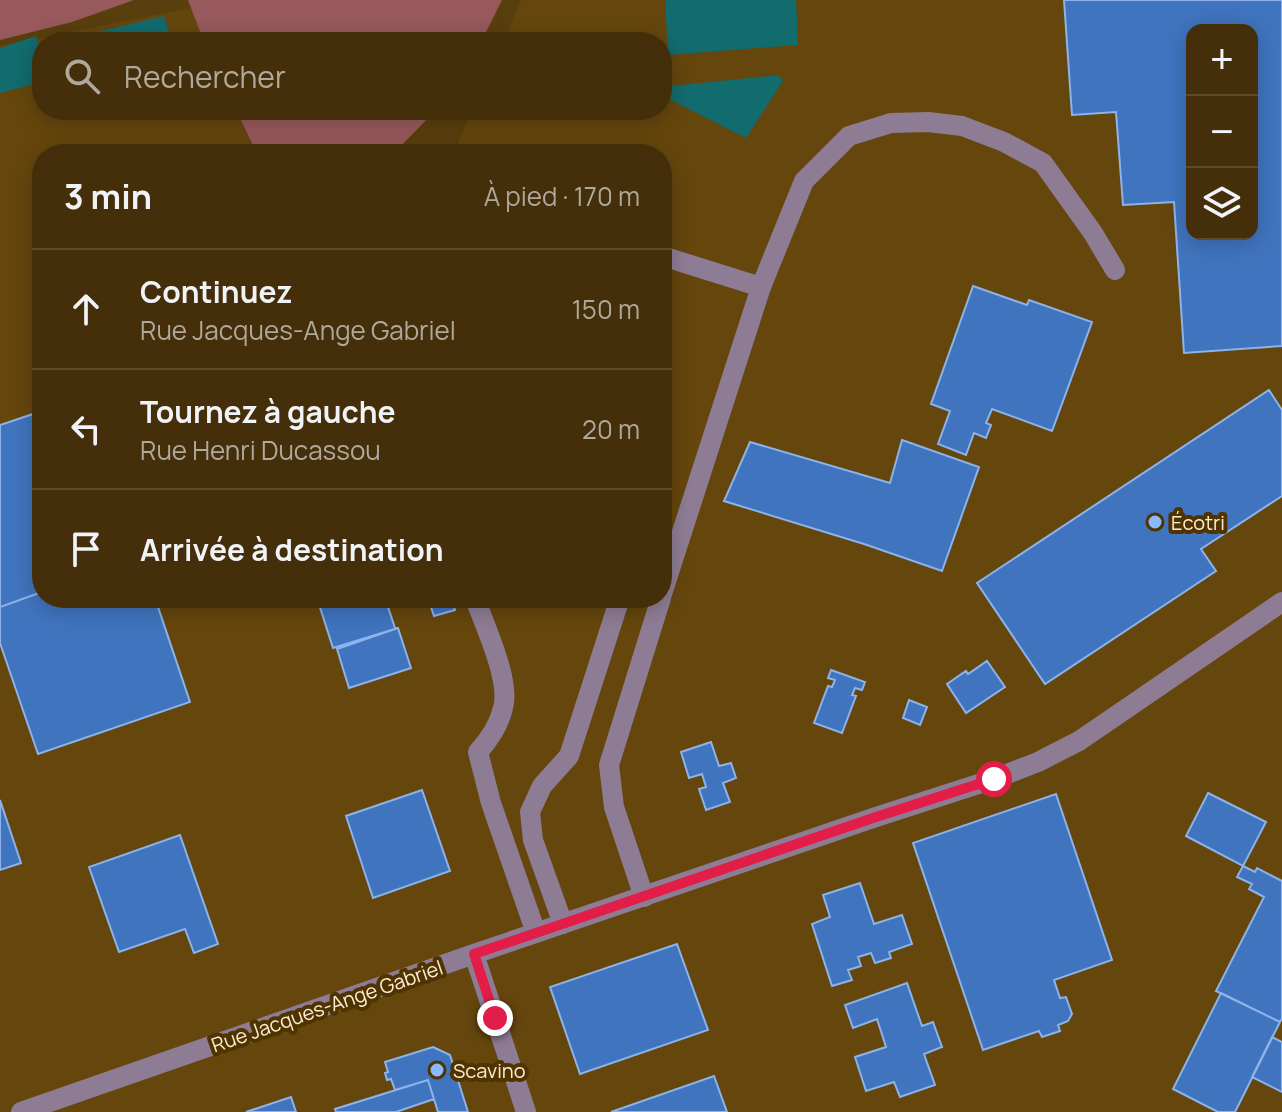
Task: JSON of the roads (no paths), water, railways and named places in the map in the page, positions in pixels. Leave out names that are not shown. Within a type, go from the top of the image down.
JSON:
[{"type":"street","points":[[672,562],[761,287],[804,181],[849,136],[891,123],[928,122],[962,126],[1004,142],[1043,163],[1093,233],[1115,270]]},
{"type":"street","points":[[672,259],[761,287]]},
{"type":"street","name":"Rue Jacques-Ange Gabriel","points":[[21,1112],[1038,762],[1079,741],[1282,602]]},
{"type":"street","points":[[479,608],[504,688],[504,706],[488,740],[478,752],[491,803],[536,933]]},
{"type":"street","points":[[563,924],[533,840],[530,812],[542,786],[569,756],[617,608]]},
{"type":"street","points":[[644,897],[614,807],[609,765],[657,608]]},
{"type":"street","points":[[474,954],[526,1112]]},
{"type":"water","points":[[665,0],[796,0],[798,45],[672,55],[672,32],[667,32]]},
{"type":"water","points":[[164,16],[169,32],[97,32]]},
{"type":"water","points":[[32,37],[32,85],[0,93],[0,48]]},
{"type":"water","points":[[779,75],[783,81],[746,138],[672,101],[672,86]]},
{"type":"place","name":"Écotri","points":[[1155,522]]},
{"type":"place","name":"Scavino","points":[[437,1070]]}]
